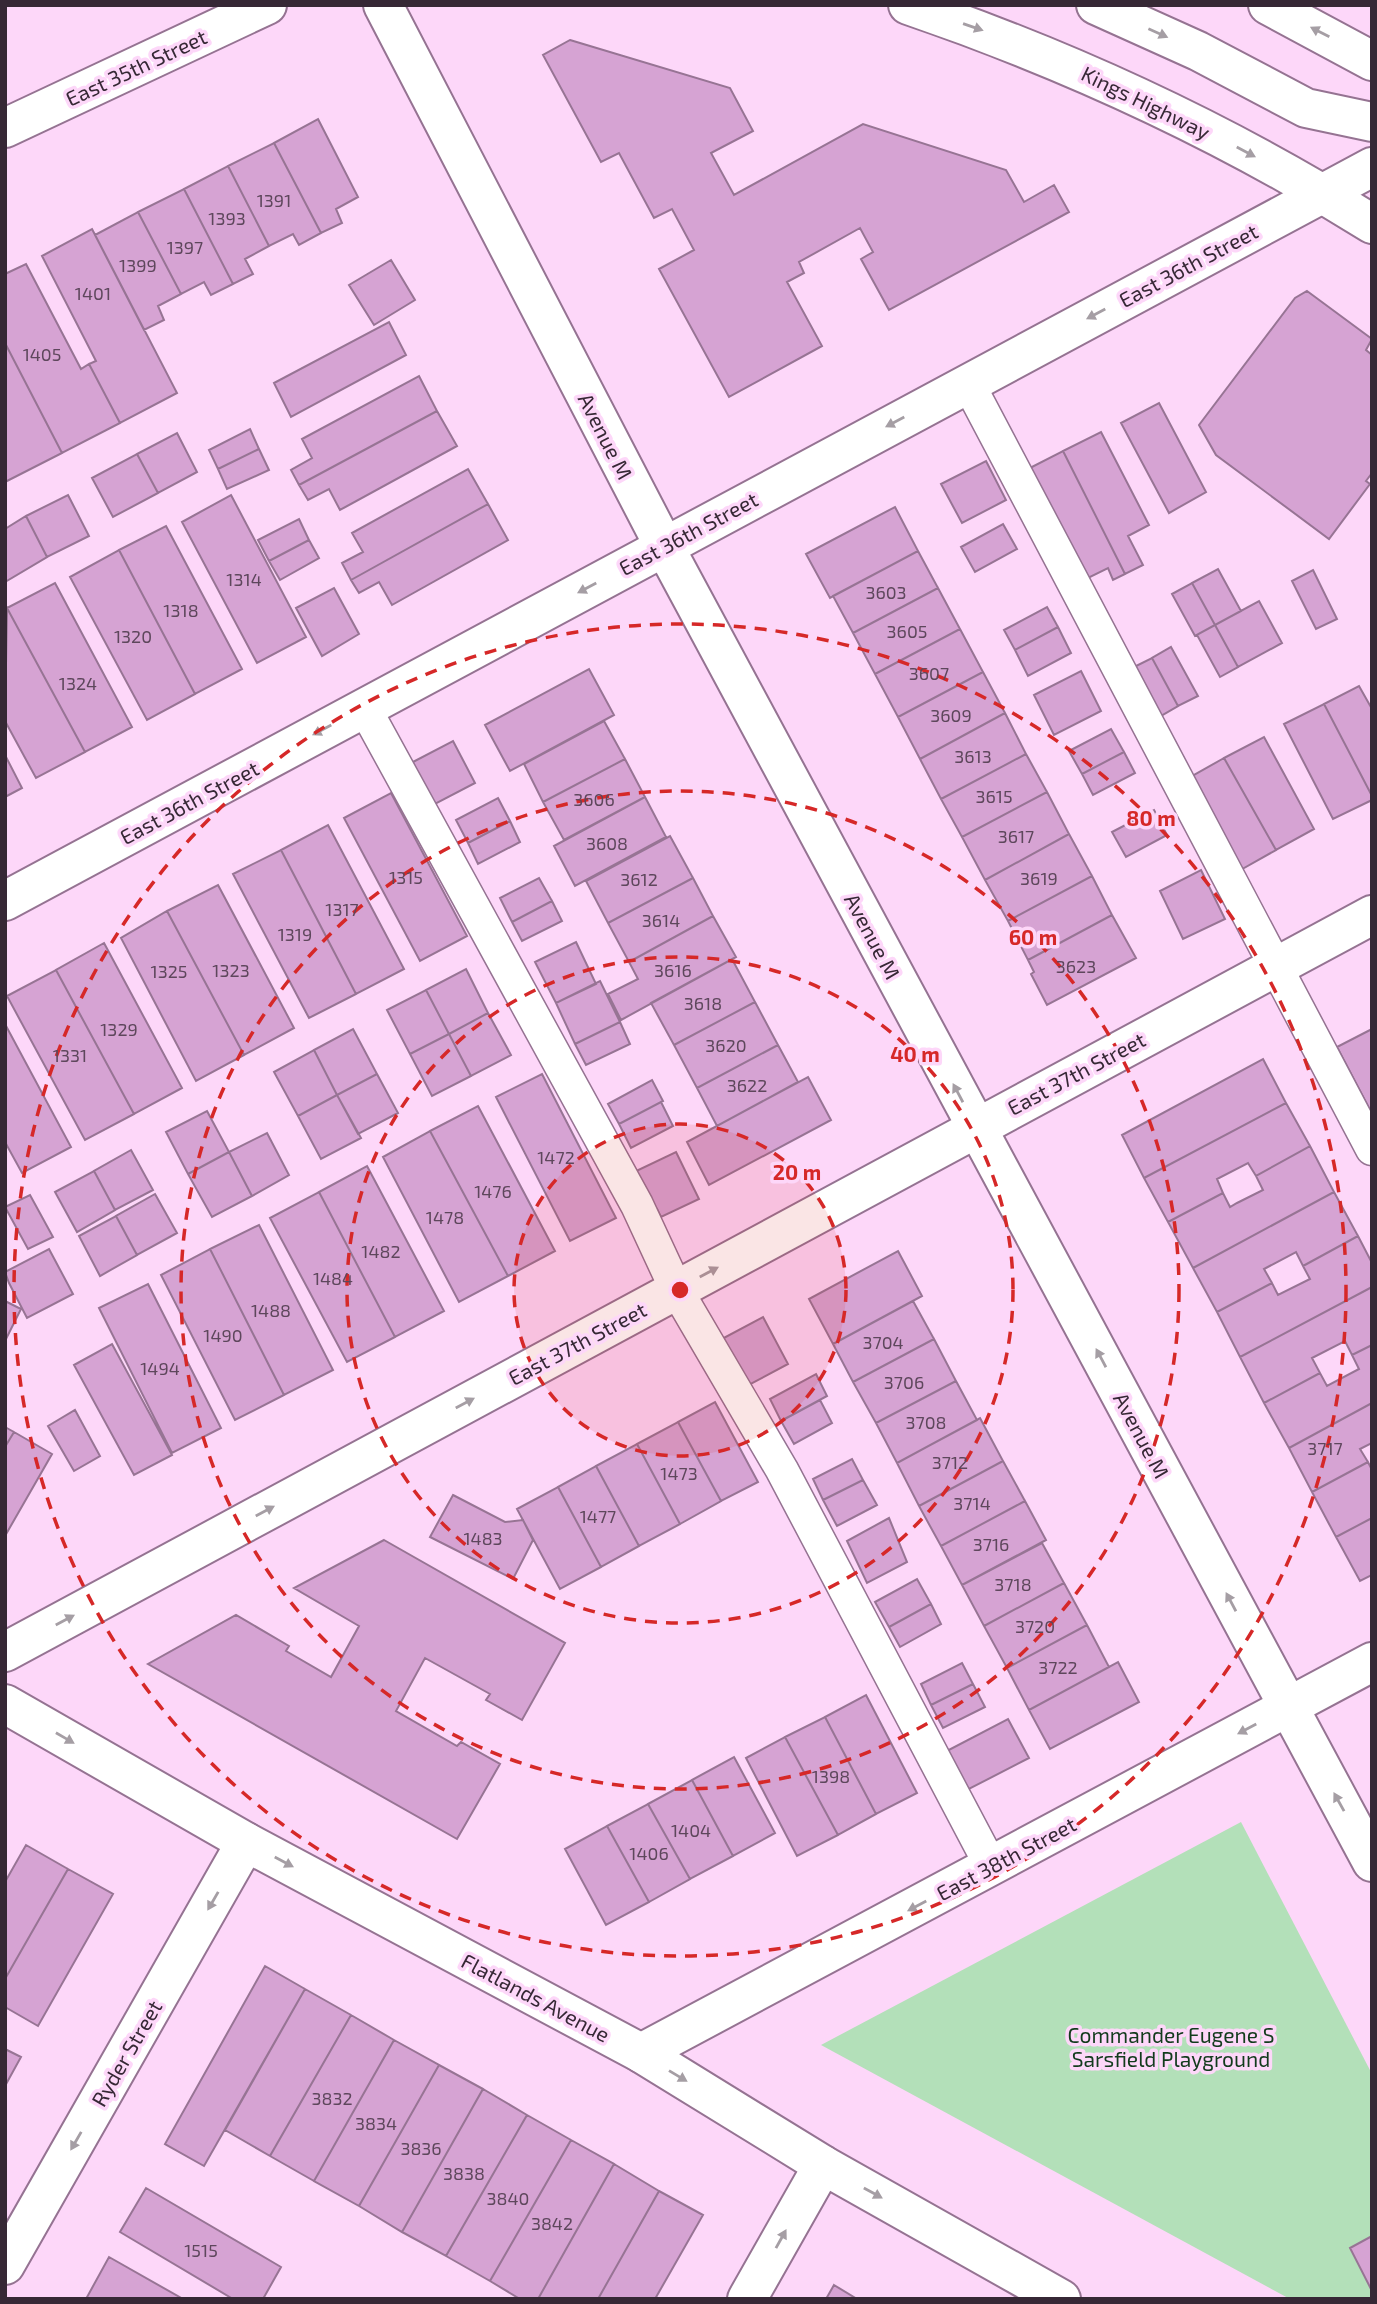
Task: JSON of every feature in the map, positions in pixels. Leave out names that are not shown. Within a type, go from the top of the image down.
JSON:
[{"type":"street","name":"East 35th Street","points":[[5,128],[267,5]]},
{"type":"street","name":"Avenue M","points":[[383,5],[664,546],[1372,1862]]},
{"type":"street","name":"Kings Highway","points":[[908,5],[996,35],[1107,81],[1323,193],[1372,224]]},
{"type":"street","points":[[1096,5],[1198,51],[1306,108],[1372,122]]},
{"type":"street","points":[[1268,5],[1372,61]]},
{"type":"street","name":"East 36th Street","points":[[5,901],[1372,167]]},
{"type":"street","name":"East 37th Street","points":[[5,1652],[1372,915]]},
{"type":"street","name":"East 38th Street","points":[[641,2053],[1372,1662]]},
{"type":"street","name":"Flatlands Avenue","points":[[5,1704],[246,1842],[641,2053],[823,2165],[1061,2299]]},
{"type":"street","name":"Ryder Street","points":[[5,2265],[246,1842]]},
{"type":"street","points":[[747,2299],[823,2165]]},
{"type":"lane","points":[[968,383],[1372,1149]]},
{"type":"lane","points":[[365,708],[631,1193],[676,1289],[782,1470],[991,1866]]},
{"type":"green space","name":"Commander Eugene S Sarsfield Playground","points":[[1241,1822],[1372,2074],[1372,2299],[1290,2299],[821,2045]]},
{"type":"building","points":[[570,40],[730,88],[753,131],[711,153],[734,195],[863,124],[1006,170],[1024,202],[1054,185],[1069,212],[889,310],[861,259],[873,252],[860,228],[799,262],[804,273],[787,282],[822,346],[729,397],[659,269],[694,250],[672,209],[654,218],[619,153],[601,162],[543,55]]},
{"type":"building","points":[[318,119],[358,197],[336,209],[342,223],[321,233],[274,143]]},
{"type":"building","points":[[274,143],[321,233],[299,245],[293,234],[269,246],[228,166]]},
{"type":"building","points":[[228,166],[269,246],[245,259],[253,274],[233,284],[184,189]]},
{"type":"building","points":[[184,189],[233,284],[211,295],[204,282],[181,294],[138,212]]},
{"type":"building","points":[[138,212],[181,294],[158,306],[164,320],[144,330],[95,235]]},
{"type":"building","points":[[92,229],[177,393],[120,423],[89,364],[96,361],[42,256]]},
{"type":"building","points":[[391,260],[415,300],[374,325],[349,285]]},
{"type":"building","points":[[26,264],[81,369],[89,364],[120,423],[62,453],[5,343],[5,274]]},
{"type":"building","points":[[1307,291],[1372,339],[1366,350],[1372,355],[1372,473],[1366,481],[1370,484],[1329,539],[1216,455],[1199,425],[1295,298]]},
{"type":"building","points":[[389,322],[406,355],[291,417],[274,383]]},
{"type":"building","points":[[5,343],[62,453],[5,482]]},
{"type":"building","points":[[419,376],[437,411],[299,485],[291,470],[312,458],[302,439]]},
{"type":"building","points":[[1159,403],[1206,492],[1169,513],[1121,423]]},
{"type":"building","points":[[437,411],[457,446],[340,510],[329,489],[308,500],[299,485]]},
{"type":"building","points":[[250,429],[259,449],[218,469],[209,450]]},
{"type":"building","points":[[1101,432],[1149,525],[1128,536],[1143,565],[1125,574],[1063,451]]},
{"type":"building","points":[[177,433],[197,472],[158,493],[137,454]]},
{"type":"building","points":[[259,449],[269,470],[227,489],[218,469]]},
{"type":"building","points":[[1063,451],[1125,574],[1113,580],[1108,568],[1088,578],[1026,470]]},
{"type":"building","points":[[137,454],[158,493],[113,517],[92,478]]},
{"type":"building","points":[[986,461],[1006,500],[962,523],[941,484]]},
{"type":"building","points":[[468,469],[488,504],[351,580],[342,563],[363,552],[352,533]]},
{"type":"building","points":[[68,495],[89,536],[47,557],[26,516]]},
{"type":"building","points":[[231,495],[306,637],[257,663],[182,522]]},
{"type":"building","points":[[488,504],[508,540],[392,605],[379,582],[359,593],[351,580]]},
{"type":"building","points":[[895,507],[918,551],[830,598],[806,554]]},
{"type":"building","points":[[26,516],[47,557],[5,582],[5,529]]},
{"type":"building","points":[[299,519],[309,540],[269,561],[258,540]]},
{"type":"building","points":[[1003,524],[1017,549],[975,572],[961,547]]},
{"type":"building","points":[[166,526],[242,669],[195,694],[119,550]]},
{"type":"building","points":[[309,540],[319,558],[280,580],[269,561]]},
{"type":"building","points":[[119,550],[195,694],[147,720],[70,577]]},
{"type":"building","points":[[918,551],[938,588],[853,633],[833,596]]},
{"type":"building","points":[[1218,569],[1241,611],[1215,625],[1192,583]]},
{"type":"building","points":[[1313,570],[1337,619],[1316,629],[1292,581]]},
{"type":"building","points":[[55,583],[132,727],[85,752],[7,608]]},
{"type":"building","points":[[1192,583],[1215,625],[1195,636],[1172,594]]},
{"type":"building","points":[[334,588],[359,634],[322,656],[296,608]]},
{"type":"building","points":[[938,588],[960,629],[875,674],[853,633]]},
{"type":"building","points":[[1259,601],[1282,643],[1238,667],[1215,625]]},
{"type":"building","points":[[1047,607],[1058,627],[1015,650],[1004,630]]},
{"type":"building","points":[[7,608],[85,752],[36,778],[5,721]]},
{"type":"building","points":[[1215,625],[1238,667],[1220,677],[1197,635]]},
{"type":"building","points":[[1058,627],[1071,653],[1028,676],[1015,650]]},
{"type":"building","points":[[960,629],[983,672],[898,717],[875,674]]},
{"type":"building","points":[[1171,647],[1198,696],[1178,706],[1152,658]]},
{"type":"building","points":[[1152,658],[1178,706],[1159,717],[1132,668]]},
{"type":"building","points":[[589,669],[614,715],[510,771],[485,725]]},
{"type":"building","points":[[1081,671],[1101,711],[1054,735],[1034,695]]},
{"type":"building","points":[[983,672],[1005,713],[920,759],[898,717]]},
{"type":"building","points":[[1359,686],[1372,709],[1372,796],[1324,704]]},
{"type":"building","points":[[1324,704],[1372,796],[1372,800],[1333,819],[1284,724]]},
{"type":"building","points":[[1005,713],[1026,754],[941,799],[920,759]]},
{"type":"building","points":[[604,721],[625,759],[543,802],[524,764]]},
{"type":"building","points":[[1111,729],[1124,752],[1082,774],[1069,751]]},
{"type":"building","points":[[1264,737],[1314,829],[1276,850],[1224,758]]},
{"type":"building","points":[[453,741],[475,783],[433,805],[411,763]]},
{"type":"building","points":[[1124,752],[1135,773],[1093,795],[1082,774]]},
{"type":"building","points":[[1026,754],[1047,792],[962,837],[941,799]]},
{"type":"building","points":[[5,755],[22,788],[5,797]]},
{"type":"building","points":[[1224,758],[1276,850],[1237,872],[1187,779]]},
{"type":"building","points":[[625,759],[645,797],[564,840],[543,802]]},
{"type":"building","points":[[1047,792],[1069,834],[985,880],[962,837]]},
{"type":"building","points":[[391,793],[467,936],[420,961],[344,818]]},
{"type":"building","points":[[645,797],[666,837],[575,886],[554,846]]},
{"type":"building","points":[[498,798],[510,821],[468,843],[456,820]]},
{"type":"building","points":[[1154,810],[1167,835],[1126,857],[1112,832]]},
{"type":"building","points":[[510,821],[520,842],[478,864],[468,843]]},
{"type":"building","points":[[328,825],[404,969],[356,994],[281,850]]},
{"type":"building","points":[[1069,834],[1092,876],[1008,921],[985,880]]},
{"type":"building","points":[[670,836],[693,878],[608,923],[586,881]]},
{"type":"building","points":[[281,850],[356,994],[309,1018],[233,874]]},
{"type":"building","points":[[1201,870],[1225,919],[1183,939],[1160,891]]},
{"type":"building","points":[[1092,876],[1112,915],[1028,960],[1008,921]]},
{"type":"building","points":[[539,878],[552,901],[512,922],[500,898]]},
{"type":"building","points":[[693,878],[713,916],[629,962],[608,923]]},
{"type":"building","points":[[218,885],[294,1028],[244,1055],[167,911]]},
{"type":"building","points":[[552,901],[562,921],[522,941],[512,922]]},
{"type":"building","points":[[167,911],[244,1055],[196,1081],[121,938]]},
{"type":"building","points":[[1112,915],[1136,958],[1047,1005],[1031,974],[1034,972],[1028,960]]},
{"type":"building","points":[[713,916],[736,957],[621,1020],[608,994],[638,979],[629,962]]},
{"type":"building","points":[[576,942],[596,984],[556,1003],[535,962]]},
{"type":"building","points":[[104,943],[182,1088],[134,1114],[56,970]]},
{"type":"building","points":[[732,959],[755,1002],[674,1045],[651,1003]]},
{"type":"building","points":[[466,969],[488,1013],[449,1034],[426,990]]},
{"type":"building","points":[[56,970],[134,1114],[85,1140],[7,996]]},
{"type":"building","points":[[600,981],[620,1022],[575,1044],[556,1003]]},
{"type":"building","points":[[426,990],[449,1034],[410,1054],[387,1010]]},
{"type":"building","points":[[755,1002],[778,1045],[697,1088],[674,1045]]},
{"type":"building","points":[[488,1013],[511,1055],[471,1076],[449,1034]]},
{"type":"building","points":[[620,1022],[630,1044],[586,1065],[575,1044]]},
{"type":"building","points":[[5,1024],[71,1147],[22,1173],[5,1142]]},
{"type":"building","points":[[353,1029],[377,1074],[337,1095],[314,1050]]},
{"type":"building","points":[[1372,1029],[1372,1114],[1337,1047]]},
{"type":"building","points":[[449,1034],[471,1076],[432,1096],[410,1054]]},
{"type":"building","points":[[778,1045],[798,1082],[717,1126],[697,1088]]},
{"type":"building","points":[[314,1050],[337,1095],[298,1116],[274,1072]]},
{"type":"building","points":[[1263,1059],[1286,1103],[1144,1178],[1122,1135]]},
{"type":"building","points":[[377,1074],[398,1113],[358,1134],[337,1095]]},
{"type":"building","points":[[542,1074],[616,1218],[570,1241],[496,1097]]},
{"type":"building","points":[[808,1077],[831,1120],[709,1185],[687,1142]]},
{"type":"building","points":[[652,1080],[663,1101],[619,1124],[608,1104]]},
{"type":"building","points":[[337,1095],[361,1138],[321,1159],[298,1116]]},
{"type":"building","points":[[661,1102],[673,1126],[631,1148],[619,1124]]},
{"type":"building","points":[[1286,1103],[1310,1146],[1256,1176],[1248,1163],[1217,1179],[1223,1193],[1168,1222],[1144,1178]]},
{"type":"building","points":[[478,1106],[555,1251],[508,1276],[430,1131]]},
{"type":"building","points":[[207,1111],[229,1152],[188,1174],[166,1132]]},
{"type":"building","points":[[430,1131],[508,1276],[459,1302],[383,1157]]},
{"type":"building","points":[[267,1133],[289,1175],[252,1196],[229,1152]]},
{"type":"building","points":[[1310,1146],[1334,1192],[1193,1268],[1168,1222],[1223,1193],[1230,1207],[1263,1190],[1256,1176]]},
{"type":"building","points":[[131,1150],[153,1190],[115,1210],[94,1171]]},
{"type":"building","points":[[229,1152],[252,1196],[212,1217],[188,1174]]},
{"type":"building","points":[[676,1152],[699,1199],[661,1217],[657,1209],[651,1211],[632,1173]]},
{"type":"building","points":[[367,1166],[444,1311],[395,1337],[319,1192]]},
{"type":"building","points":[[94,1171],[115,1210],[77,1232],[55,1192]]},
{"type":"building","points":[[319,1192],[395,1337],[347,1362],[270,1218]]},
{"type":"building","points":[[1334,1192],[1358,1236],[1303,1266],[1296,1252],[1264,1269],[1272,1283],[1217,1312],[1193,1268]]},
{"type":"building","points":[[155,1194],[177,1233],[137,1255],[116,1216]]},
{"type":"building","points":[[30,1195],[53,1237],[28,1249],[5,1207]]},
{"type":"building","points":[[116,1216],[137,1255],[100,1276],[79,1236]]},
{"type":"building","points":[[259,1225],[333,1370],[284,1395],[210,1249]]},
{"type":"building","points":[[1358,1236],[1372,1263],[1372,1287],[1240,1357],[1217,1312],[1272,1283],[1278,1295],[1310,1279],[1303,1266]]},
{"type":"building","points":[[49,1249],[73,1294],[27,1318],[5,1272]]},
{"type":"building","points":[[210,1249],[284,1395],[235,1420],[161,1275]]},
{"type":"building","points":[[898,1251],[922,1296],[833,1344],[809,1299]]},
{"type":"building","points":[[148,1284],[221,1428],[172,1453],[99,1308]]},
{"type":"building","points":[[1372,1287],[1372,1345],[1352,1355],[1345,1341],[1312,1358],[1320,1373],[1264,1403],[1240,1357]]},
{"type":"building","points":[[5,1301],[21,1309],[5,1341]]},
{"type":"building","points":[[913,1301],[934,1339],[853,1382],[833,1344]]},
{"type":"building","points":[[763,1317],[788,1364],[745,1387],[720,1340]]},
{"type":"building","points":[[934,1339],[956,1381],[876,1423],[853,1382]]},
{"type":"building","points":[[112,1344],[172,1455],[134,1475],[74,1365]]},
{"type":"building","points":[[1372,1345],[1372,1403],[1289,1448],[1264,1403],[1320,1373],[1327,1386],[1359,1369],[1352,1355]]},
{"type":"building","points":[[816,1374],[827,1396],[781,1421],[770,1399]]},
{"type":"building","points":[[956,1381],[977,1420],[897,1463],[876,1423]]},
{"type":"building","points":[[820,1400],[832,1423],[794,1444],[781,1421]]},
{"type":"building","points":[[715,1402],[758,1482],[721,1501],[678,1422]]},
{"type":"building","points":[[1372,1403],[1372,1443],[1360,1449],[1368,1462],[1312,1492],[1289,1448]]},
{"type":"building","points":[[75,1410],[100,1456],[74,1471],[48,1426]]},
{"type":"building","points":[[980,1418],[1003,1461],[919,1506],[897,1463]]},
{"type":"building","points":[[678,1422],[721,1501],[680,1524],[637,1444]]},
{"type":"building","points":[[5,1427],[14,1432],[5,1447]]},
{"type":"building","points":[[14,1432],[52,1454],[5,1536],[5,1447]]},
{"type":"building","points":[[637,1444],[680,1524],[639,1546],[596,1466]]},
{"type":"building","points":[[852,1459],[863,1480],[823,1500],[813,1479]]},
{"type":"building","points":[[1003,1461],[1025,1501],[941,1546],[919,1506]]},
{"type":"building","points":[[1368,1462],[1372,1470],[1372,1518],[1336,1537],[1312,1492]]},
{"type":"building","points":[[596,1466],[639,1546],[601,1567],[558,1487]]},
{"type":"building","points":[[863,1480],[877,1505],[837,1526],[823,1500]]},
{"type":"building","points":[[558,1487],[601,1567],[560,1589],[517,1509]]},
{"type":"building","points":[[453,1495],[505,1522],[523,1520],[533,1540],[513,1579],[430,1537]]},
{"type":"building","points":[[1025,1501],[1046,1540],[962,1585],[941,1546]]},
{"type":"building","points":[[889,1518],[907,1562],[867,1583],[847,1541]]},
{"type":"building","points":[[1372,1518],[1372,1575],[1360,1581],[1336,1537]]},
{"type":"building","points":[[384,1540],[565,1643],[522,1720],[486,1700],[490,1694],[425,1658],[396,1711],[457,1746],[461,1742],[500,1764],[457,1839],[148,1664],[236,1615],[289,1646],[286,1651],[331,1677],[359,1626],[294,1588]]},
{"type":"building","points":[[1042,1543],[1064,1583],[984,1626],[962,1585]]},
{"type":"building","points":[[917,1579],[931,1604],[889,1627],[875,1602]]},
{"type":"building","points":[[1064,1583],[1087,1625],[1007,1668],[984,1626]]},
{"type":"building","points":[[931,1604],[941,1624],[900,1647],[889,1627]]},
{"type":"building","points":[[1087,1625],[1109,1667],[1029,1710],[1007,1668]]},
{"type":"building","points":[[1118,1662],[1139,1702],[1050,1749],[1029,1710]]},
{"type":"building","points":[[962,1663],[973,1684],[931,1705],[921,1684]]},
{"type":"building","points":[[973,1684],[985,1707],[943,1728],[931,1705]]},
{"type":"building","points":[[866,1695],[917,1793],[876,1814],[825,1717]]},
{"type":"building","points":[[825,1717],[876,1814],[838,1835],[785,1737]]},
{"type":"building","points":[[1008,1719],[1029,1758],[963,1792],[943,1753]]},
{"type":"building","points":[[785,1737],[838,1835],[797,1856],[746,1758]]},
{"type":"building","points":[[734,1757],[775,1833],[733,1856],[692,1780]]},
{"type":"building","points":[[692,1780],[733,1856],[690,1879],[648,1804]]},
{"type":"building","points":[[648,1804],[690,1879],[649,1902],[607,1826]]},
{"type":"building","points":[[607,1826],[649,1902],[606,1925],[565,1849]]},
{"type":"building","points":[[26,1845],[68,1869],[5,1979],[5,1882]]},
{"type":"building","points":[[68,1869],[113,1894],[38,2026],[5,2007],[5,1979]]},
{"type":"building","points":[[265,1966],[305,1989],[204,2166],[165,2144]]},
{"type":"building","points":[[305,1989],[351,2015],[270,2156],[225,2130]]},
{"type":"building","points":[[351,2015],[394,2040],[314,2181],[270,2156]]},
{"type":"building","points":[[394,2040],[439,2065],[359,2206],[314,2181]]},
{"type":"building","points":[[5,2049],[21,2057],[5,2086]]},
{"type":"building","points":[[439,2065],[483,2089],[402,2232],[359,2206]]},
{"type":"building","points":[[483,2089],[527,2115],[446,2256],[402,2232]]},
{"type":"building","points":[[527,2115],[571,2140],[490,2281],[446,2256]]},
{"type":"building","points":[[571,2140],[614,2164],[538,2299],[520,2299],[490,2281]]},
{"type":"building","points":[[614,2164],[659,2191],[598,2299],[538,2299]]},
{"type":"building","points":[[146,2188],[281,2267],[263,2299],[233,2299],[120,2232]]},
{"type":"building","points":[[659,2191],[703,2215],[655,2299],[598,2299]]},
{"type":"building","points":[[1372,2236],[1372,2291],[1350,2248]]},
{"type":"building","points":[[109,2257],[183,2299],[86,2299]]},
{"type":"building","points":[[834,2285],[857,2299],[826,2299]]}]
